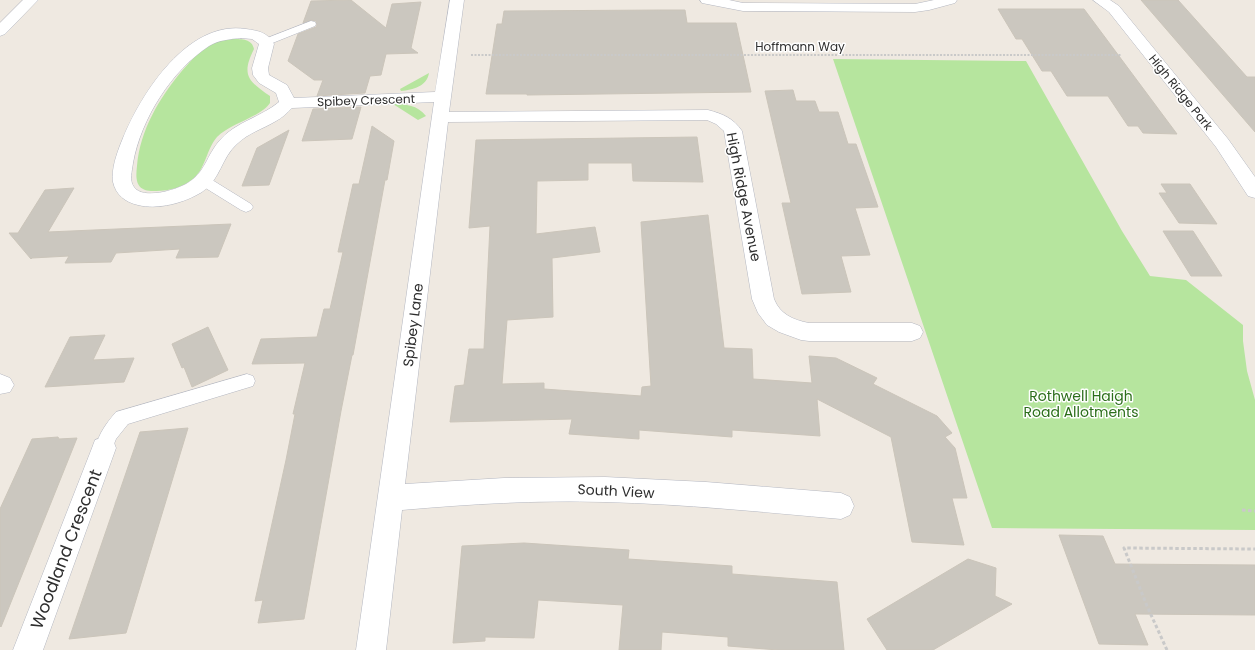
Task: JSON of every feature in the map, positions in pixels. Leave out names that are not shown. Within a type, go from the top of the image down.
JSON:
[{"type":"street","points":[[0,31],[31,0]]},
{"type":"street","name":"Spibey Lane","points":[[370,650],[448,55],[457,0]]},
{"type":"street","points":[[707,0],[743,7],[900,8],[929,6],[950,0]]},
{"type":"street","name":"High Ridge Park","points":[[1100,0],[1114,9],[1222,143],[1255,191]]},
{"type":"street","points":[[228,34],[252,34],[261,37],[266,42],[267,49],[260,66],[260,74],[265,80],[281,89],[288,103],[275,114],[240,132],[228,141],[221,151],[212,172],[204,181],[192,189],[177,196],[147,200],[134,197],[126,191],[122,183],[123,168],[132,135],[144,110],[178,64],[204,42],[228,34]]},
{"type":"street","name":"Spibey Crescent","points":[[288,103],[442,107]]},
{"type":"street","name":"High Ridge Avenue","points":[[442,107],[717,117],[730,126],[733,131],[763,299],[766,309],[774,318],[790,328],[809,332],[912,332]]},
{"type":"street","name":"Woodland Crescent","points":[[28,650],[104,448]]},
{"type":"street","name":"South View","points":[[391,498],[490,490],[573,489],[744,498],[841,506]]},
{"type":"lane","points":[[266,42],[311,24]]},
{"type":"lane","points":[[204,181],[246,207]]},
{"type":"lane","points":[[104,448],[108,435],[122,418],[247,381]]},
{"type":"path","name":"Hoffmann Way","points":[[448,55],[1151,55]]},
{"type":"path","points":[[1242,510],[1255,511]]},
{"type":"path","points":[[1167,650],[1147,606],[1124,548],[1255,549]]},
{"type":"green space","points":[[233,39],[249,41],[253,46],[254,49],[248,65],[249,77],[256,86],[270,96],[270,103],[260,112],[223,132],[217,137],[210,148],[201,170],[189,182],[176,188],[161,191],[150,191],[141,188],[136,177],[139,153],[146,128],[158,104],[193,58],[213,43]]},
{"type":"green space","name":"Rothwell Haigh Road Allotments","points":[[833,59],[1026,61],[1122,231],[1150,276],[1186,280],[1243,325],[1243,341],[1247,371],[1255,400],[1255,530],[992,528]]},
{"type":"green space","points":[[429,73],[425,81],[419,86],[410,90],[401,91],[400,89]]},
{"type":"green space","points":[[393,104],[402,104],[415,107],[426,116],[418,120]]},
{"type":"building","points":[[351,0],[386,28],[392,4],[421,2],[411,48],[418,53],[386,54],[381,75],[370,76],[365,93],[317,96],[323,80],[314,80],[288,61],[298,34],[316,27],[317,25],[316,21],[311,20],[303,23],[311,1]]},
{"type":"building","points":[[1141,0],[1178,0],[1247,77],[1255,77],[1255,132]]},
{"type":"building","points":[[998,9],[1084,9],[1177,134],[1143,133],[1138,126],[1128,126],[1108,96],[1067,96],[1051,71],[1042,71],[1022,39],[1016,39]]},
{"type":"building","points":[[685,10],[687,23],[736,23],[751,92],[527,95],[486,94],[497,24],[502,24],[504,11]]},
{"type":"building","points":[[793,90],[796,101],[815,101],[819,112],[838,112],[848,144],[856,144],[878,207],[855,208],[870,255],[841,256],[851,292],[802,294],[782,203],[791,203],[765,91]]},
{"type":"building","points":[[361,107],[352,139],[302,141],[313,109]]},
{"type":"building","points":[[372,126],[394,141],[387,180],[385,180],[353,355],[341,411],[304,619],[258,623],[263,600],[255,601],[286,460],[295,414],[293,414],[305,363],[252,364],[261,339],[317,337],[324,309],[330,309],[343,252],[338,252],[353,184],[359,184]]},
{"type":"building","points":[[289,130],[269,185],[242,186],[257,148]]},
{"type":"building","points":[[697,137],[703,182],[633,181],[632,163],[588,163],[588,180],[537,181],[536,234],[595,227],[600,252],[552,258],[553,317],[507,320],[502,384],[544,383],[544,389],[641,396],[642,387],[651,386],[641,222],[708,215],[724,348],[752,349],[753,379],[812,383],[809,356],[836,358],[877,378],[873,384],[937,416],[952,433],[945,437],[955,448],[967,498],[952,498],[964,545],[912,542],[891,437],[817,399],[820,436],[732,430],[732,437],[639,430],[639,439],[569,434],[572,419],[450,422],[455,386],[464,385],[469,349],[484,349],[490,226],[469,228],[476,140]]},
{"type":"building","points":[[1161,184],[1190,184],[1217,224],[1179,223],[1159,193],[1167,193]]},
{"type":"building","points":[[74,188],[48,232],[231,224],[218,257],[176,258],[180,249],[116,253],[111,262],[65,263],[69,256],[31,259],[9,233],[18,233],[45,190]]},
{"type":"building","points":[[1163,231],[1193,231],[1222,276],[1191,276]]},
{"type":"building","points":[[208,327],[228,370],[192,387],[172,344]]},
{"type":"building","points":[[105,335],[93,360],[134,358],[124,382],[45,387],[70,337]]},
{"type":"building","points":[[188,428],[126,633],[69,639],[140,432]]},
{"type":"building","points":[[58,437],[59,439],[77,438],[1,627],[0,509],[32,439]]},
{"type":"building","points":[[1059,535],[1103,536],[1115,564],[1255,565],[1255,615],[1135,614],[1148,645],[1099,644]]},
{"type":"building","points":[[524,543],[629,550],[628,559],[732,566],[732,574],[837,582],[844,650],[778,650],[728,646],[728,637],[662,632],[661,650],[619,650],[623,605],[538,600],[534,638],[485,637],[485,641],[453,643],[462,546]]},
{"type":"building","points":[[968,559],[996,568],[995,596],[1012,604],[933,650],[887,650],[867,619]]}]
